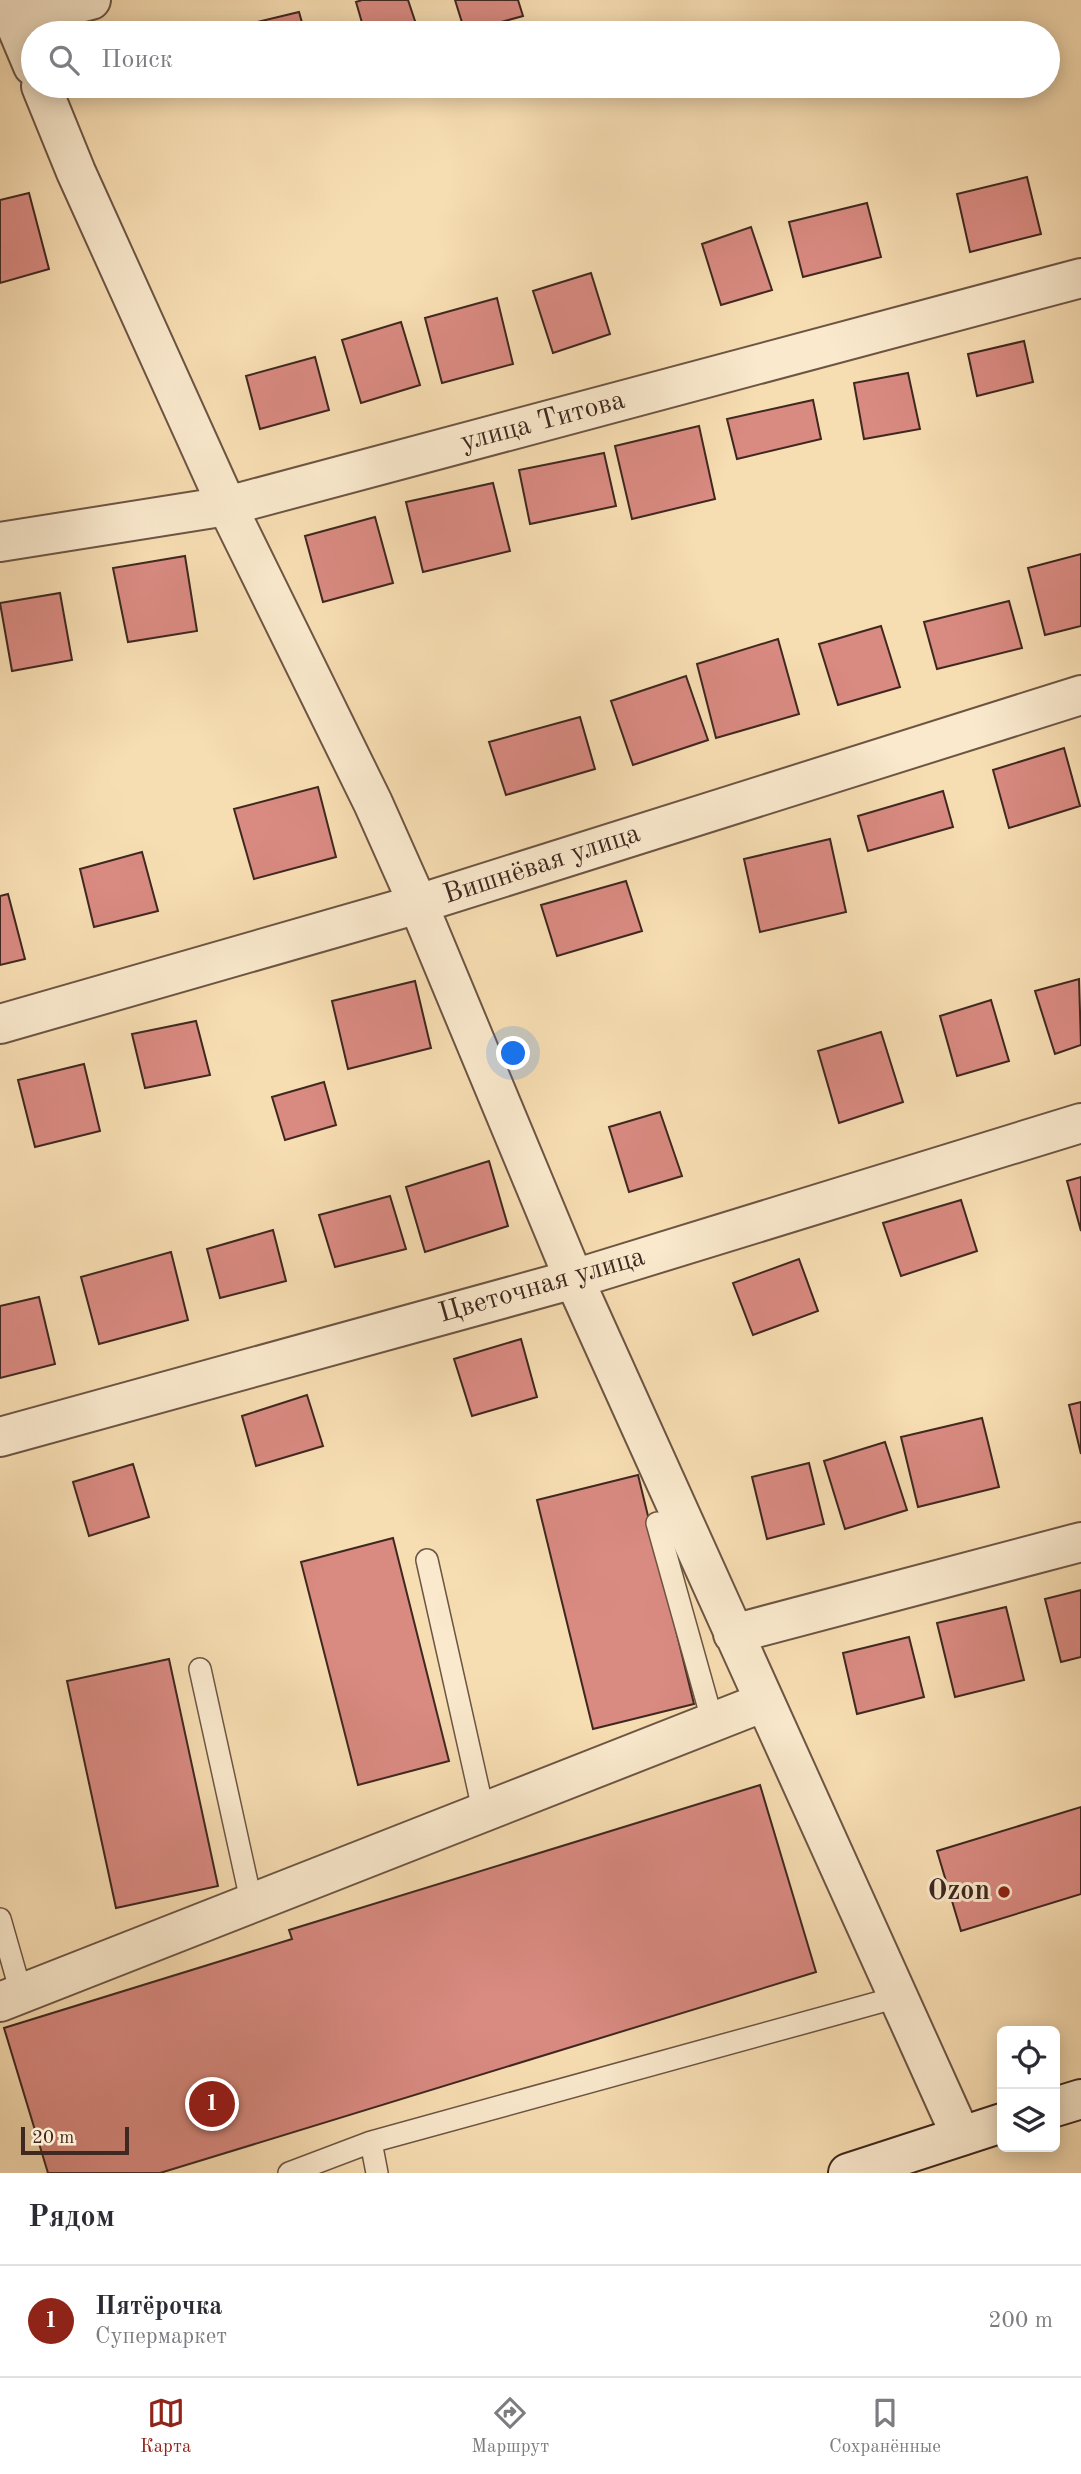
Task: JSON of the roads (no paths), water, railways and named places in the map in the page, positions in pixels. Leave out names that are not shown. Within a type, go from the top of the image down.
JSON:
[{"type":"street","points":[[21,37],[10,10],[90,0]]},
{"type":"street","points":[[46,98],[76,172],[227,506],[373,803],[418,904],[574,1279],[961,2136]]},
{"type":"street","name":"улица Титова","points":[[0,542],[227,506],[1081,278]]},
{"type":"street","name":"Вишнёвая улица","points":[[0,1024],[418,904],[1081,695]]},
{"type":"street","name":"Цветочная улица","points":[[0,1437],[574,1279],[1081,1122]]},
{"type":"street","points":[[733,1634],[1081,1542]]},
{"type":"street","points":[[11,1999],[764,1702]]},
{"type":"street","points":[[1060,2105],[1081,2099]]},
{"type":"street","points":[[848,2173],[997,2125]]},
{"type":"lane","points":[[657,1523],[713,1723]]},
{"type":"lane","points":[[427,1560],[484,1814]]},
{"type":"lane","points":[[200,1669],[252,1905]]},
{"type":"lane","points":[[0,1919],[11,1999]]},
{"type":"lane","points":[[289,2173],[371,2142],[898,1997]]},
{"type":"lane","points":[[371,2142],[377,2173]]},
{"type":"place","name":"Ozon","points":[[1004,1892]]},
{"type":"place","name":"Пятёрочка","points":[[212,2104]]}]
